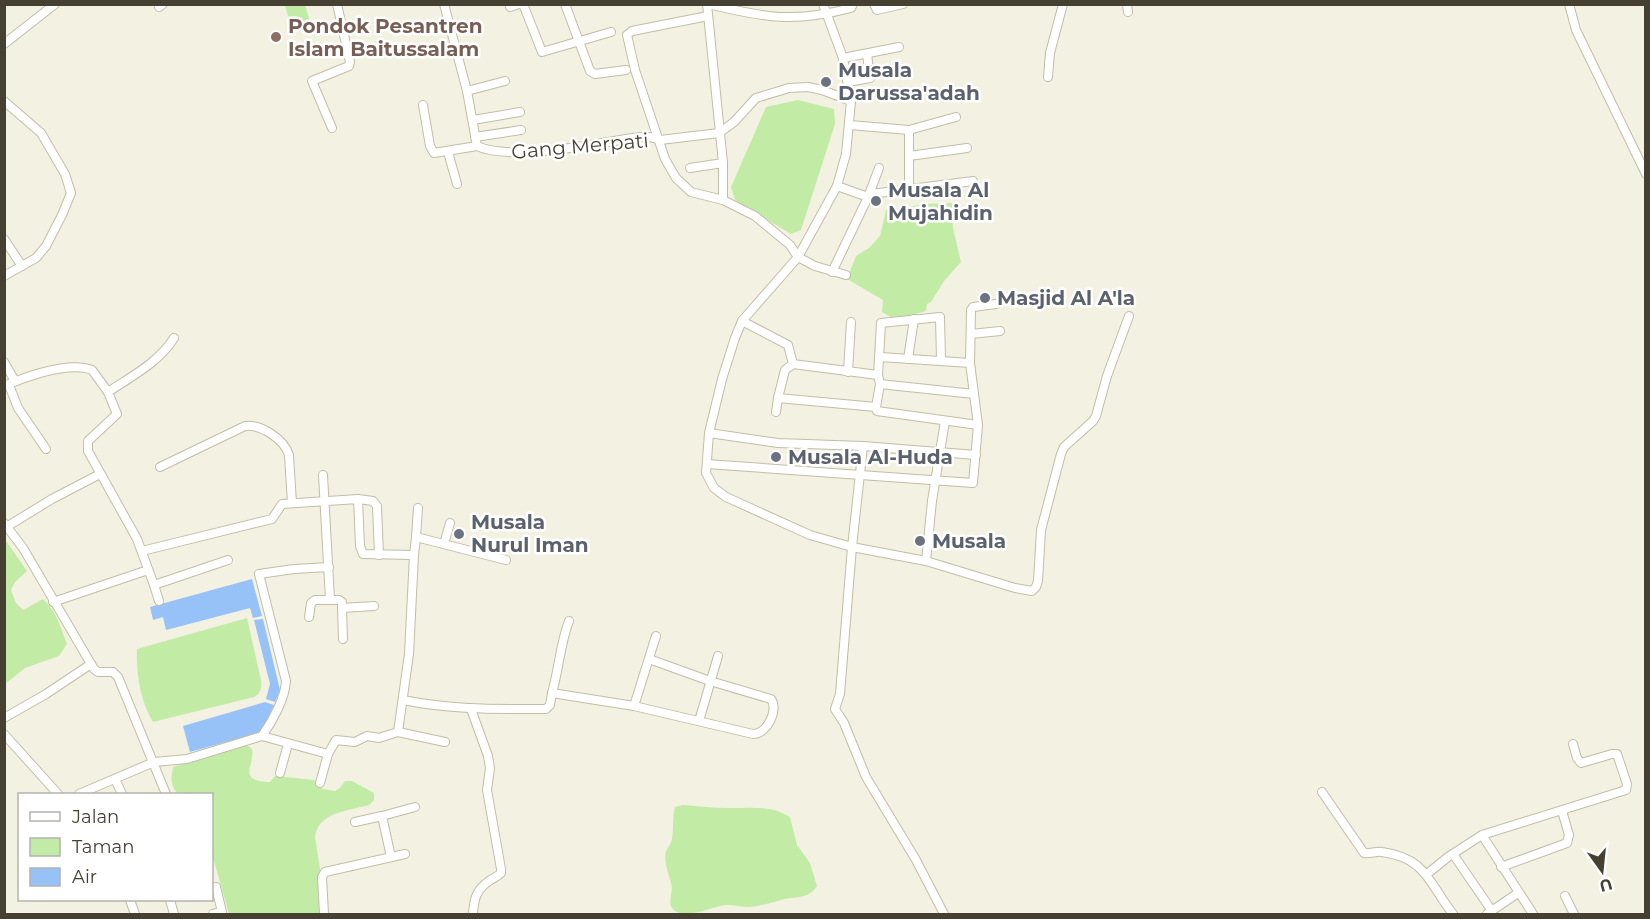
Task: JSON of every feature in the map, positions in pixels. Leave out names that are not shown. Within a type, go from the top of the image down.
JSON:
[{"type":"street","points":[[4,44],[55,4]]},
{"type":"street","points":[[332,128],[312,81],[349,66],[337,4]]},
{"type":"street","points":[[444,4],[467,92],[476,141]]},
{"type":"street","points":[[565,4],[590,71],[595,74],[626,70]]},
{"type":"street","points":[[723,200],[723,163],[708,4],[757,16],[804,18],[851,8],[853,4]]},
{"type":"street","points":[[823,4],[843,57],[851,101],[846,154],[837,186],[798,257],[742,321],[722,379],[709,433],[707,478],[714,488],[726,497],[810,535],[852,547],[926,561],[1027,591],[1034,589],[1038,581],[1041,530],[1061,454],[1064,447],[1096,416],[1107,376],[1129,316]]},
{"type":"street","points":[[874,4],[877,10],[903,4]]},
{"type":"street","points":[[1048,77],[1050,53],[1063,4]]},
{"type":"street","points":[[1569,4],[1576,30],[1646,174]]},
{"type":"street","points":[[517,5],[539,51],[545,53],[611,32]]},
{"type":"street","points":[[708,16],[632,31],[627,35],[640,87],[670,169],[684,187],[701,195],[723,200],[766,224],[790,245],[798,257],[815,266],[846,275]]},
{"type":"street","points":[[843,57],[899,48]]},
{"type":"street","points":[[848,82],[870,78],[867,54]]},
{"type":"street","points":[[467,92],[505,81]]},
{"type":"street","points":[[719,133],[735,122],[751,101],[762,95],[781,90],[808,87],[851,101]]},
{"type":"street","points":[[4,101],[41,133],[65,174],[71,193],[46,246],[36,258],[4,276]]},
{"type":"street","points":[[423,105],[432,150],[438,154],[476,141],[521,130]]},
{"type":"street","points":[[473,120],[520,112]]},
{"type":"street","points":[[850,125],[909,130],[956,117]]},
{"type":"street","points":[[909,130],[909,189]]},
{"type":"street","name":"Gang Merpati","points":[[476,141],[492,152],[505,153],[537,151],[639,137],[660,140],[719,133]]},
{"type":"street","points":[[909,156],[967,148]]},
{"type":"street","points":[[448,152],[457,184]]},
{"type":"street","points":[[690,168],[723,163]]},
{"type":"street","points":[[832,272],[879,168]]},
{"type":"street","points":[[837,186],[868,196],[973,182]]},
{"type":"street","points":[[4,239],[22,266]]},
{"type":"street","points":[[707,464],[973,483],[978,425],[969,363],[972,308],[996,304]]},
{"type":"street","points":[[941,360],[940,317],[881,323],[876,407],[879,413],[978,425]]},
{"type":"street","points":[[908,359],[914,319]]},
{"type":"street","points":[[742,321],[788,345],[792,364]]},
{"type":"street","points":[[848,372],[851,322]]},
{"type":"street","points":[[970,334],[1000,331]]},
{"type":"street","points":[[108,392],[154,362],[166,351],[174,338]]},
{"type":"street","points":[[880,357],[969,363]]},
{"type":"street","points":[[4,362],[18,408],[46,449]]},
{"type":"street","points":[[776,412],[784,370],[792,364],[974,394]]},
{"type":"street","points":[[10,384],[65,368],[86,368],[92,370],[108,392],[117,414],[86,444],[100,474],[137,539],[159,601]]},
{"type":"street","points":[[778,398],[876,407]]},
{"type":"street","points":[[926,561],[932,501],[945,421]]},
{"type":"street","points":[[160,467],[244,426],[258,427],[287,448],[292,503]]},
{"type":"street","points":[[709,433],[778,443],[976,454]]},
{"type":"street","points":[[863,446],[840,694],[835,709],[844,723],[866,777],[916,860],[944,915]]},
{"type":"street","points":[[100,474],[6,525],[23,548],[91,664],[98,672],[113,672],[118,677],[165,793]]},
{"type":"street","points":[[322,475],[330,599]]},
{"type":"street","points":[[142,551],[272,519],[276,516],[280,505],[358,499],[373,501],[377,506],[380,555]]},
{"type":"street","points":[[358,499],[363,554],[414,555]]},
{"type":"street","points":[[399,732],[409,654],[418,508]]},
{"type":"street","points":[[444,544],[450,523]]},
{"type":"street","points":[[416,537],[506,560]]},
{"type":"street","points":[[154,585],[228,560]]},
{"type":"street","points":[[262,736],[286,690],[286,681],[259,574],[329,567]]},
{"type":"street","points":[[53,602],[148,570]]},
{"type":"street","points":[[309,617],[313,601],[340,600],[343,639]]},
{"type":"street","points":[[342,608],[374,606]]},
{"type":"street","points":[[403,700],[439,707],[546,709],[550,705],[558,674],[563,636],[569,621]]},
{"type":"street","points":[[634,706],[656,636]]},
{"type":"street","points":[[699,721],[718,656]]},
{"type":"street","points":[[552,693],[634,706],[758,734],[765,729],[774,707],[771,699],[710,681],[649,659]]},
{"type":"street","points":[[4,718],[91,664]]},
{"type":"street","points":[[471,709],[488,756],[490,768],[487,790],[501,869],[498,876],[479,889],[474,899],[474,915]]},
{"type":"street","points":[[320,783],[328,754],[336,740],[355,742],[367,736],[383,738],[399,732],[445,742]]},
{"type":"street","points":[[4,734],[56,793]]},
{"type":"street","points":[[84,793],[154,762],[187,759],[262,736],[328,754]]},
{"type":"street","points":[[280,773],[288,744]]},
{"type":"street","points":[[1427,874],[1482,836],[1623,792],[1627,787],[1617,754],[1581,763],[1573,744]]},
{"type":"street","points":[[115,779],[121,793]]},
{"type":"street","points":[[1322,792],[1364,853],[1380,851],[1408,859],[1427,874],[1453,915]]},
{"type":"street","points":[[355,822],[415,807]]},
{"type":"street","points":[[1501,867],[1567,843],[1569,835],[1562,811]]},
{"type":"street","points":[[382,816],[391,857]]},
{"type":"street","points":[[1482,836],[1533,915]]},
{"type":"street","points":[[324,915],[323,874],[405,854]]},
{"type":"street","points":[[1453,854],[1489,913],[1518,893]]},
{"type":"street","points":[[216,887],[220,914]]},
{"type":"street","points":[[1565,896],[1574,915]]},
{"type":"green space","points":[[305,5],[311,25],[293,31],[285,6]]},
{"type":"green space","points":[[798,100],[834,109],[835,124],[801,230],[791,234],[735,200],[731,187],[766,107]]},
{"type":"green space","points":[[952,203],[953,228],[961,262],[944,281],[931,302],[927,304],[926,311],[896,320],[882,312],[883,300],[847,279],[856,256],[869,248],[880,236],[886,210]]},
{"type":"green space","points":[[4,538],[27,571],[15,582],[11,590],[16,603],[23,610],[43,599],[48,603],[67,644],[59,656],[25,668],[5,684]]},
{"type":"green space","points":[[247,618],[261,680],[258,694],[254,697],[153,722],[140,687],[137,649]]},
{"type":"green space","points":[[247,745],[252,749],[249,771],[253,779],[270,782],[275,776],[314,780],[323,789],[335,791],[345,781],[352,781],[374,793],[374,800],[369,805],[328,817],[317,829],[315,837],[323,887],[322,914],[229,914],[213,858],[213,793],[177,793],[172,784],[173,767]]},
{"type":"green space","points":[[683,805],[761,808],[790,817],[797,845],[810,863],[817,886],[805,896],[758,906],[727,905],[688,914],[676,912],[670,904],[672,887],[665,856],[672,839],[675,807]]},
{"type":"water","points":[[252,579],[262,616],[253,618],[250,608],[166,630],[163,617],[153,620],[150,607]]},
{"type":"water","points":[[263,619],[280,690],[275,702],[266,699],[270,684],[254,620]]},
{"type":"water","points":[[265,702],[274,705],[262,732],[190,752],[183,726]]},
{"type":"place","name":"Pondok Pesantren Islam Baitussalam","points":[[276,37]]},
{"type":"place","name":"Musala Darussa'adah","points":[[826,82]]},
{"type":"place","name":"Musala Al Mujahidin","points":[[876,201]]},
{"type":"place","name":"Masjid Al A'la","points":[[985,298]]},
{"type":"place","name":"Musala Al-Huda","points":[[776,457]]},
{"type":"place","name":"Musala Nurul Iman","points":[[459,534]]},
{"type":"place","name":"Musala","points":[[920,541]]}]
